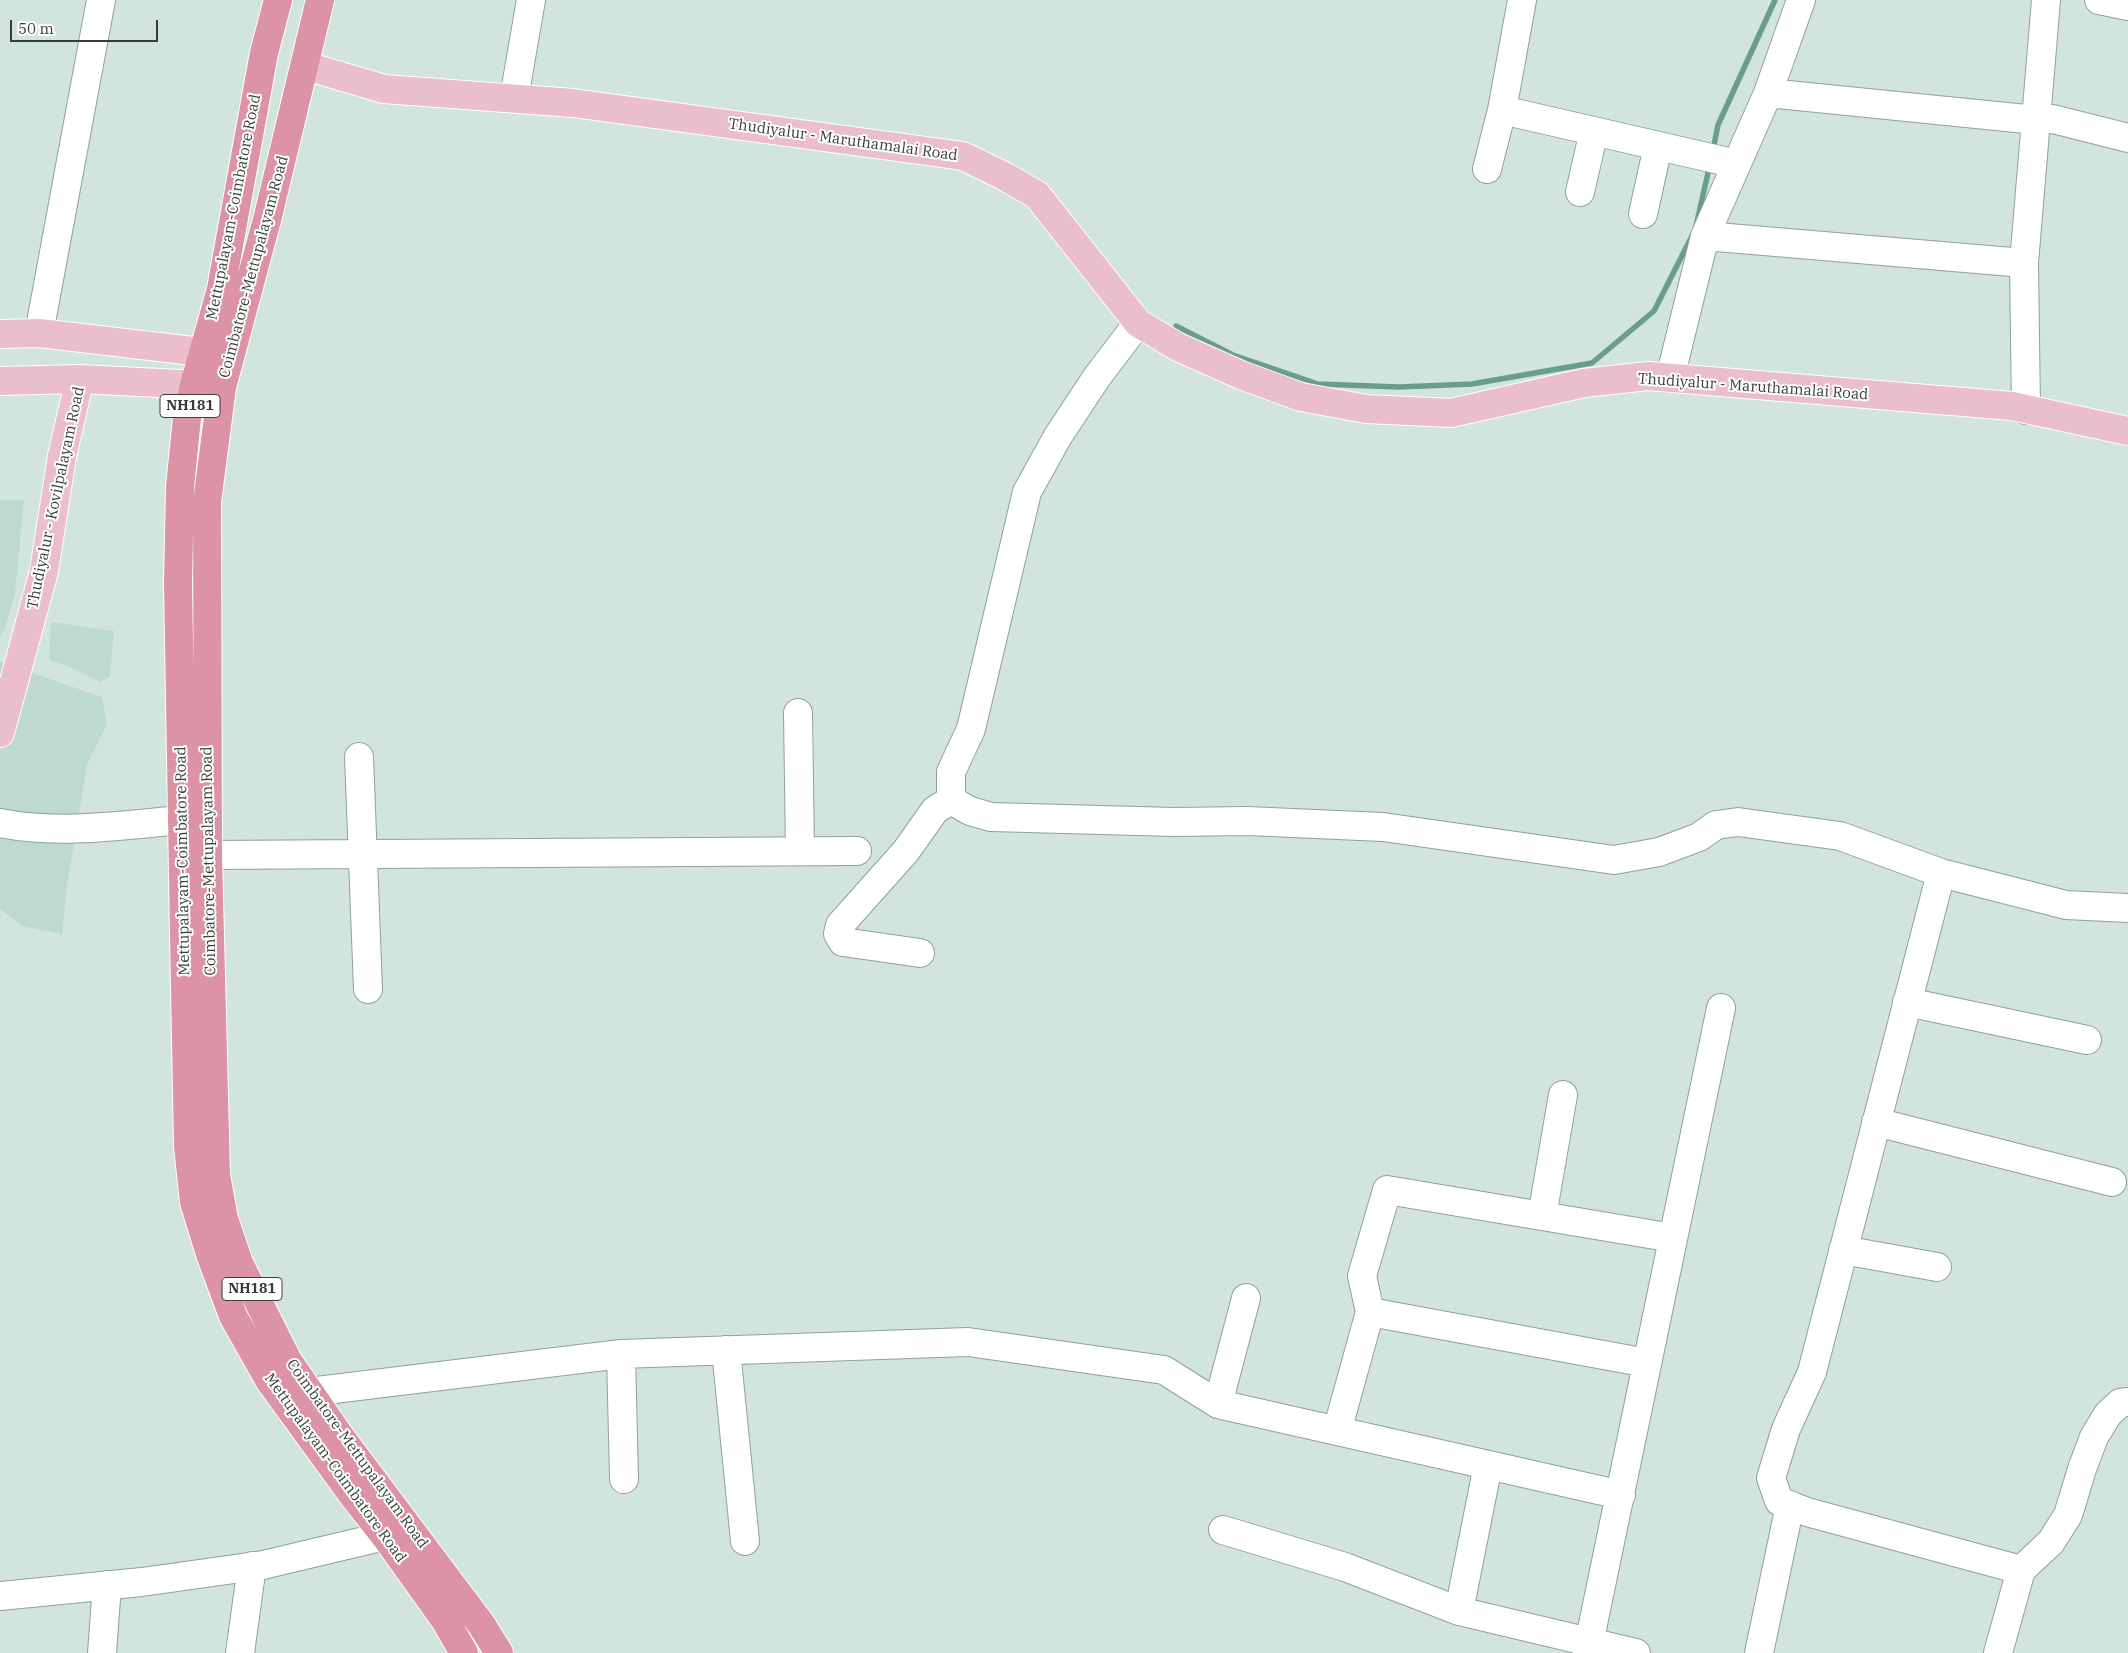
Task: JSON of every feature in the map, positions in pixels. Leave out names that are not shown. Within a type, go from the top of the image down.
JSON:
[{"type":"highway","name":"Mettupalayam-Coimbatore Road","points":[[278,0],[262,67],[221,289],[194,385],[187,418],[180,487],[178,582],[188,1146],[194,1202],[210,1254],[233,1316],[269,1380],[354,1497],[385,1536],[444,1620],[464,1653]]},
{"type":"highway","name":"Coimbatore-Mettupalayam Road","points":[[320,0],[306,66],[222,387],[207,502],[208,855],[216,1176],[224,1219],[240,1263],[288,1361],[481,1624],[499,1653]]},
{"type":"main road","name":"Thudiyalur - Maruthamalai Road","points":[[306,66],[384,89],[574,103],[963,156],[1037,195],[1138,324],[1178,347],[1301,398],[1366,409],[1451,413],[1584,383],[1648,376],[2012,406],[2128,431]]},
{"type":"main road","points":[[0,334],[39,333],[231,355]]},
{"type":"main road","points":[[0,381],[80,379],[222,387]]},
{"type":"main road","name":"Thudiyalur - Kovilpalayam Road","points":[[0,733],[44,571],[62,456],[80,379]]},
{"type":"street","points":[[39,333],[101,0]]},
{"type":"street","points":[[514,98],[532,0]]},
{"type":"street","points":[[1487,169],[1502,110],[1522,0]]},
{"type":"street","points":[[1670,378],[1705,236],[1719,160],[1768,93],[1801,0]]},
{"type":"street","points":[[2026,410],[2024,263],[2046,0]]},
{"type":"street","points":[[2099,0],[2128,6]]},
{"type":"street","points":[[1768,93],[2036,120],[2053,119],[2128,138]]},
{"type":"street","points":[[1502,110],[1719,160]]},
{"type":"street","points":[[1580,192],[1594,131]]},
{"type":"street","points":[[1643,214],[1658,146]]},
{"type":"street","points":[[1705,236],[2024,263]]},
{"type":"street","points":[[951,800],[952,772],[971,729],[1027,492],[1058,436],[1097,377],[1138,324]]},
{"type":"street","points":[[798,713],[800,851]]},
{"type":"street","points":[[359,757],[368,989]]},
{"type":"street","points":[[951,800],[970,811],[992,817],[1174,822],[1247,821],[1383,827],[1614,860],[1658,852],[1699,837],[1716,825],[1738,822],[1840,836],[1940,873],[2066,904],[2128,908]]},
{"type":"street","points":[[920,954],[843,942],[838,934],[840,925],[906,851],[935,810],[951,800]]},
{"type":"street","points":[[0,823],[18,827],[91,828],[182,820]]},
{"type":"street","points":[[208,855],[857,851]]},
{"type":"street","points":[[1940,873],[1812,1372],[1786,1429],[1770,1478],[1780,1501],[1790,1505],[2021,1570]]},
{"type":"street","points":[[1907,1002],[2087,1040]]},
{"type":"street","points":[[1589,1647],[1721,1008]]},
{"type":"street","points":[[1542,1216],[1563,1095]]},
{"type":"street","points":[[1876,1122],[2112,1182]]},
{"type":"street","points":[[1337,1431],[1370,1312],[1362,1276],[1387,1190],[1673,1238]]},
{"type":"street","points":[[1844,1250],[1936,1266]]},
{"type":"street","points":[[1218,1404],[1246,1298]]},
{"type":"street","points":[[1370,1312],[1647,1363]]},
{"type":"street","points":[[309,1392],[621,1354],[968,1342],[1164,1370],[1218,1404],[1621,1495]]},
{"type":"street","points":[[726,1350],[745,1541]]},
{"type":"street","points":[[621,1354],[624,1479]]},
{"type":"street","points":[[1998,1653],[2021,1570],[2052,1542],[2068,1515],[2094,1437],[2108,1414],[2120,1403],[2128,1402]]},
{"type":"street","points":[[1458,1611],[1488,1465]]},
{"type":"street","points":[[1759,1653],[1790,1505]]},
{"type":"street","points":[[1223,1530],[1345,1566],[1458,1611],[1589,1647],[1636,1653]]},
{"type":"street","points":[[0,1596],[106,1585],[252,1566],[385,1536]]},
{"type":"street","points":[[240,1653],[252,1566]]},
{"type":"street","points":[[102,1653],[106,1585]]},
{"type":"shaded area","points":[[0,500],[24,500],[15,593],[6,625],[0,638]]},
{"type":"shaded area","points":[[51,622],[114,631],[110,677],[100,682],[68,666],[49,660]]},
{"type":"shaded area","points":[[0,662],[102,697],[107,724],[87,765],[67,885],[62,934],[22,926],[0,909]]},
{"type":"waterway","points":[[1713,150],[1718,125],[1775,0]]},
{"type":"waterway","points":[[1696,226],[1710,164]]},
{"type":"waterway","points":[[1176,326],[1233,355],[1318,384],[1399,387],[1472,384],[1592,363],[1654,311],[1693,234]]}]
